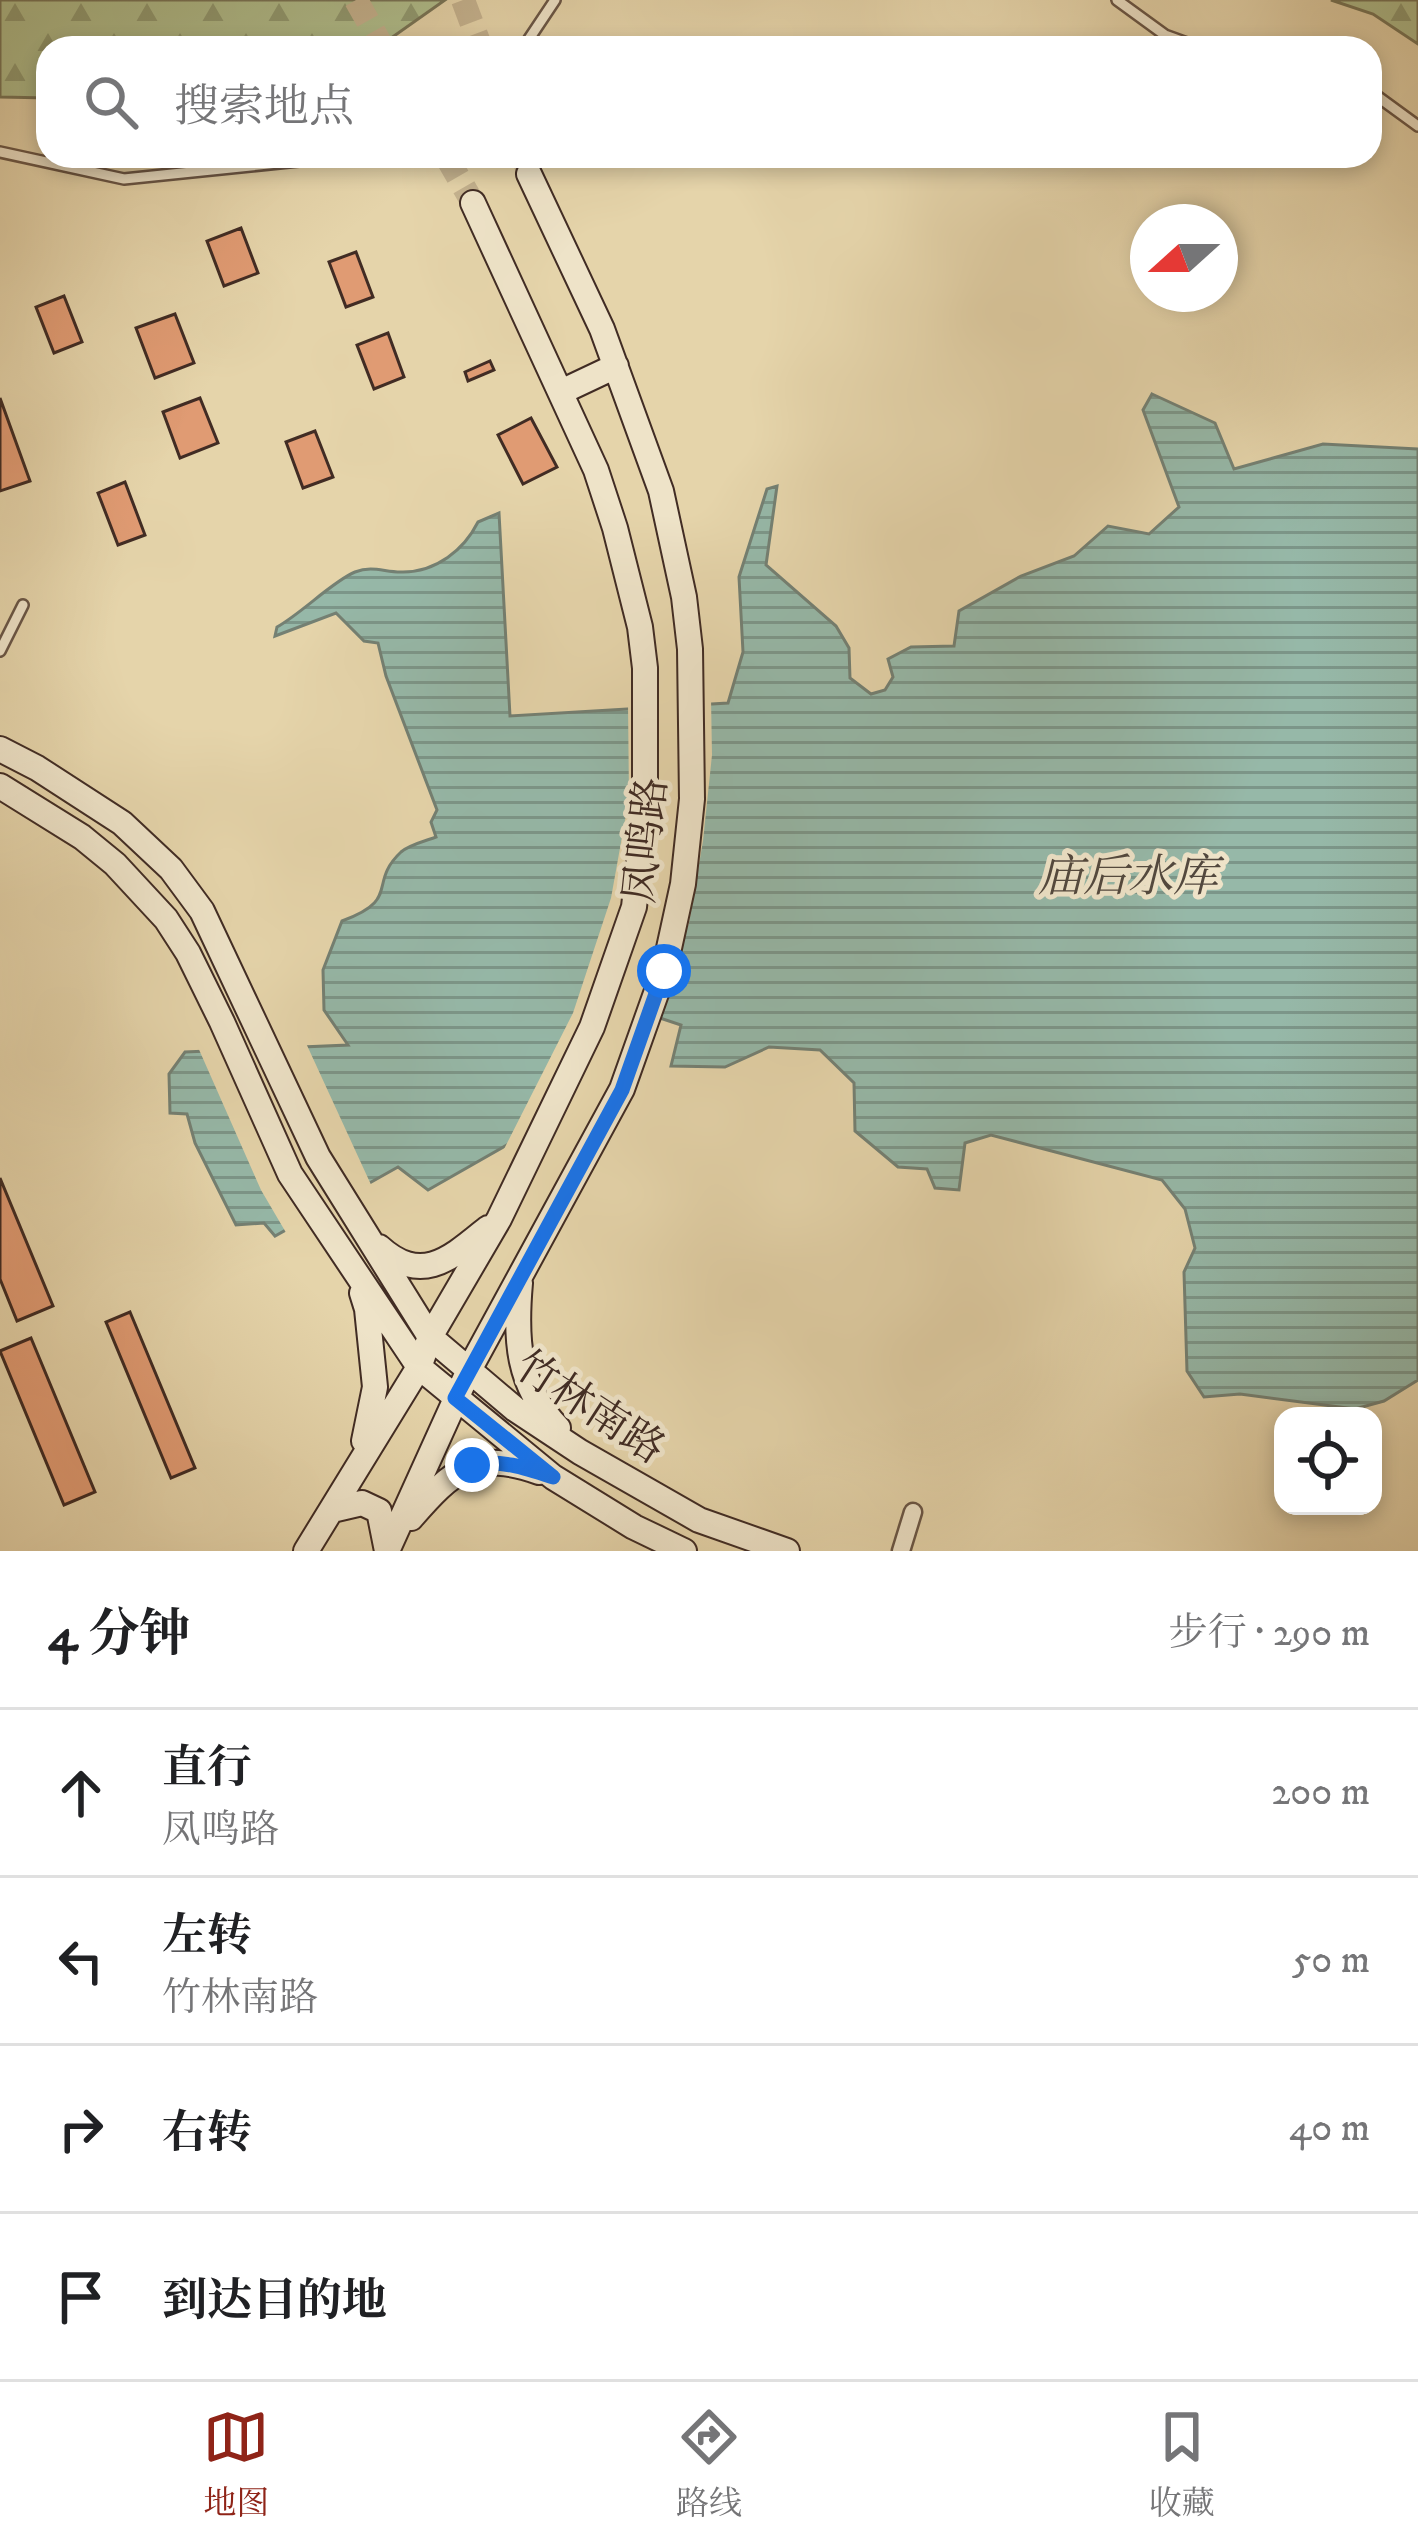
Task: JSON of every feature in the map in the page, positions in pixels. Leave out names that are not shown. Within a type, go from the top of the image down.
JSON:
[{"type":"main road","name":"凤鸣路","points":[[390,1545],[469,1370],[622,1090],[664,971],[683,884],[692,799],[690,649],[662,491],[616,366],[530,174]]},
{"type":"main road","name":"凤鸣路","points":[[306,1551],[419,1367],[430,1337],[499,1219],[592,1027],[634,908],[648,716],[640,627],[596,470],[472,202]]},
{"type":"main road","points":[[561,392],[616,366]]},
{"type":"main road","name":"竹林南路","points":[[0,749],[122,823],[171,868],[202,911],[318,1157],[430,1337],[514,1409],[580,1452],[699,1520],[787,1551]]},
{"type":"main road","name":"竹林南路","points":[[0,786],[82,837],[166,919],[188,953],[269,1133],[319,1221],[419,1367],[553,1477],[634,1527],[684,1551]]},
{"type":"main road","points":[[357,1224],[401,1264],[432,1266],[499,1219]]},
{"type":"main road","points":[[522,1268],[516,1334],[519,1360],[534,1396],[580,1452]]},
{"type":"main road","points":[[354,1271],[368,1310],[375,1387],[358,1461]]},
{"type":"main road","points":[[390,1545],[455,1472],[488,1461],[520,1465],[553,1477]]},
{"type":"main road","points":[[332,1510],[362,1503],[379,1511],[390,1545]]},
{"type":"street","points":[[901,1551],[913,1512]]},
{"type":"lane","points":[[531,36],[555,0]]},
{"type":"lane","points":[[1117,0],[1168,36]]},
{"type":"lane","points":[[1382,100],[1418,125]]},
{"type":"lane","points":[[0,152],[36,160]]},
{"type":"lane","points":[[73,168],[124,179],[230,168]]},
{"type":"lane","points":[[0,651],[23,604]]},
{"type":"green space","points":[[0,0],[445,0],[394,36],[36,36],[36,98],[0,97]]},
{"type":"green space","points":[[1331,0],[1418,0],[1418,44],[1373,14]]},
{"type":"water","name":"庙后水库","points":[[1152,394],[1215,423],[1234,469],[1323,444],[1418,449],[1418,1380],[1384,1401],[1362,1407],[1240,1394],[1204,1397],[1187,1371],[1184,1272],[1195,1248],[1185,1209],[1162,1180],[991,1135],[965,1143],[959,1190],[935,1188],[927,1169],[898,1167],[855,1131],[854,1083],[820,1050],[769,1047],[725,1067],[671,1066],[681,1025],[660,1018],[572,1108],[428,1190],[398,1167],[275,1236],[264,1223],[236,1225],[195,1143],[187,1114],[170,1113],[169,1074],[185,1052],[348,1045],[324,1010],[323,970],[342,921],[378,898],[391,863],[401,852],[436,837],[431,822],[437,810],[378,643],[364,641],[336,613],[275,636],[277,627],[355,572],[415,571],[438,564],[465,542],[478,522],[499,513],[510,716],[728,703],[743,652],[739,577],[767,489],[777,486],[766,565],[836,626],[849,648],[850,678],[871,694],[885,690],[893,677],[888,659],[911,647],[954,646],[959,611],[1021,576],[1074,556],[1108,526],[1149,534],[1179,507],[1143,410]]},
{"type":"pier","points":[[711,698],[712,755],[689,923],[644,1044],[576,1112],[501,1155],[573,1013],[611,898],[629,798],[628,703]]},
{"type":"pier","points":[[305,1041],[373,1189],[288,1236],[261,1190],[197,1045]]},
{"type":"building","points":[[241,228],[258,273],[224,286],[207,241]]},
{"type":"building","points":[[356,252],[373,297],[346,307],[329,262]]},
{"type":"building","points":[[64,296],[82,342],[54,353],[36,307]]},
{"type":"building","points":[[175,314],[194,363],[155,378],[136,328]]},
{"type":"building","points":[[388,333],[404,377],[374,389],[357,345]]},
{"type":"building","points":[[490,361],[494,370],[468,381],[465,372]]},
{"type":"building","points":[[0,398],[30,481],[0,491]]},
{"type":"building","points":[[200,398],[218,443],[180,458],[163,412]]},
{"type":"building","points":[[531,418],[557,467],[523,484],[498,435]]},
{"type":"building","points":[[315,431],[333,477],[303,488],[286,442]]},
{"type":"building","points":[[125,482],[145,535],[118,545],[98,493]]},
{"type":"building","points":[[0,1178],[53,1306],[17,1321],[0,1279]]},
{"type":"building","points":[[130,1312],[195,1468],[171,1478],[106,1322]]},
{"type":"building","points":[[31,1338],[95,1492],[64,1505],[0,1351]]},
{"type":"tunnel","points":[[356,0],[376,36]]},
{"type":"tunnel","points":[[463,0],[476,36]]},
{"type":"tunnel","points":[[453,168],[473,203]]},
{"type":"tunnel","points":[[527,168],[529,174]]},
{"type":"route","points":[[472,1465],[488,1461],[520,1465],[553,1477],[455,1398],[622,1090],[664,971]]}]
